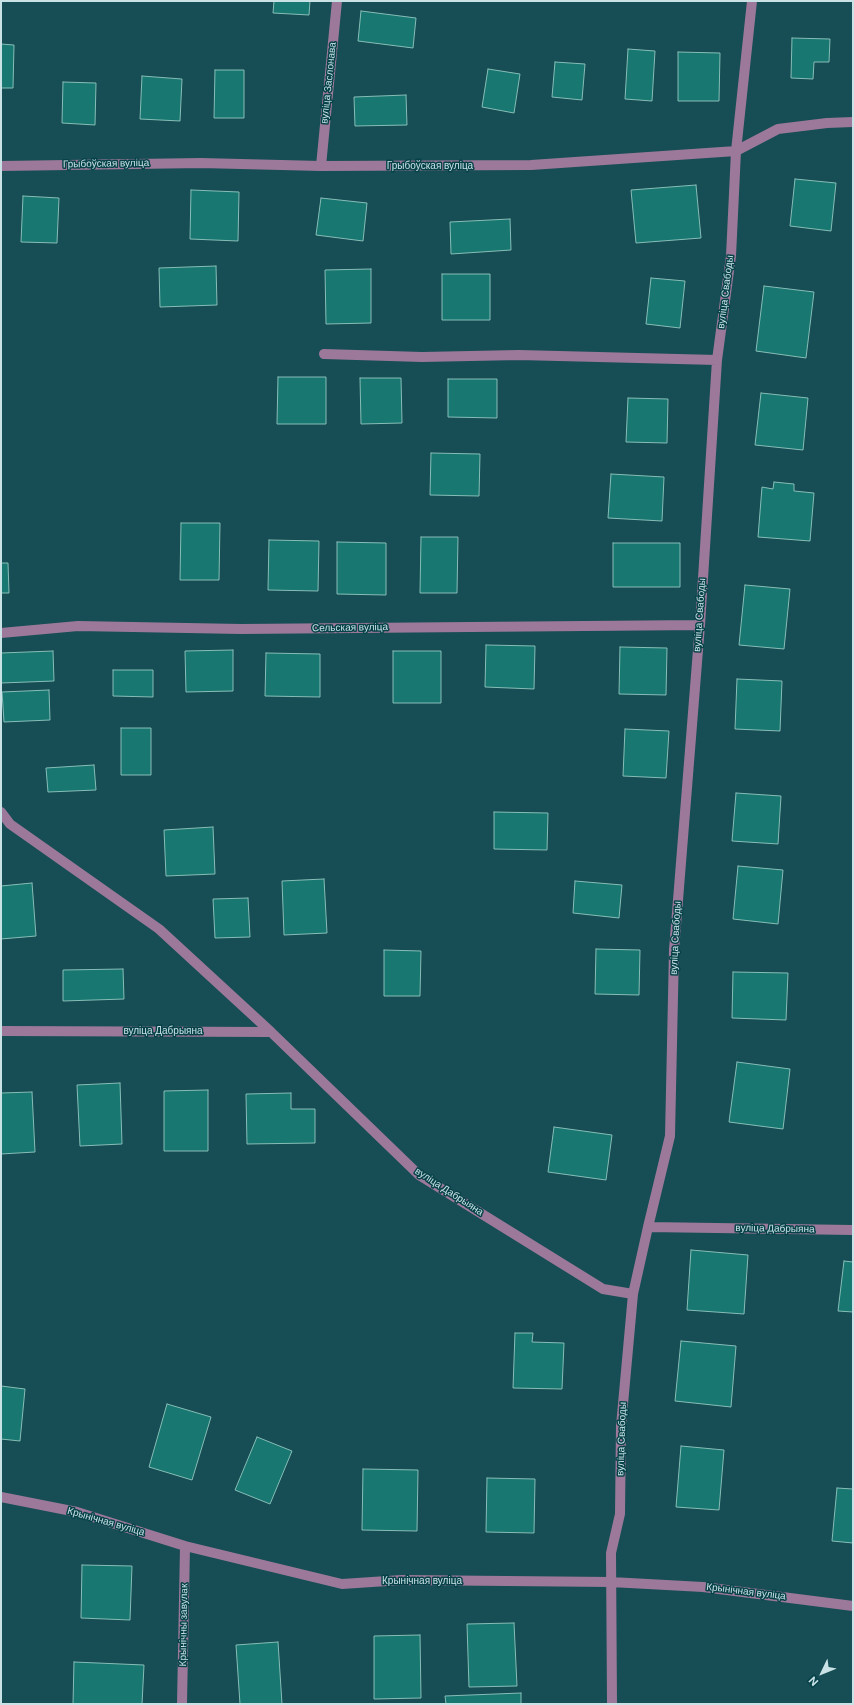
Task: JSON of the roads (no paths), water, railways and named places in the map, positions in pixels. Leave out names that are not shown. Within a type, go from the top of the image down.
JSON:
[{"type":"street","name":"вуліца Заслонава","points":[[321,166],[337,1]]},
{"type":"street","name":"вуліца Свабоды","points":[[648,1227],[670,1136],[674,950],[700,625],[717,360],[731,256],[736,151],[752,1]]},
{"type":"street","name":"Грыбоўская вуліца","points":[[1,166],[201,163],[321,166],[531,165],[736,151],[778,129],[827,123],[853,122]]},
{"type":"street","points":[[324,354],[422,357],[519,355],[717,360]]},
{"type":"street","name":"Сельская вуліца","points":[[1,633],[78,626],[241,629],[700,625]]},
{"type":"street","points":[[1,812],[10,824],[159,929],[271,1032]]},
{"type":"street","name":"вуліца Дабрыяна","points":[[1,1031],[271,1032],[420,1176],[603,1289],[633,1294]]},
{"type":"street","points":[[633,1294],[648,1227]]},
{"type":"street","name":"вуліца Дабрыяна","points":[[648,1227],[853,1230]]},
{"type":"street","name":"вуліца Свабоды","points":[[612,1704],[611,1553],[620,1514],[621,1426],[633,1294]]},
{"type":"street","name":"Крынічная вуліца","points":[[1,1497],[77,1512],[185,1546],[342,1584],[402,1580],[611,1582],[703,1586],[853,1606]]},
{"type":"street","name":"Крынічны завулак","points":[[182,1704],[185,1546]]}]
